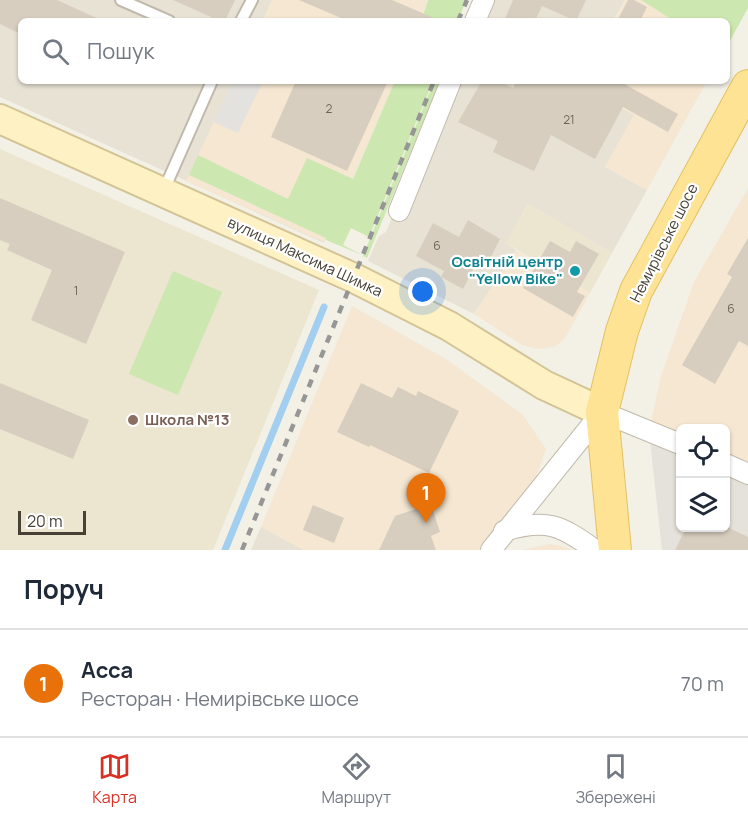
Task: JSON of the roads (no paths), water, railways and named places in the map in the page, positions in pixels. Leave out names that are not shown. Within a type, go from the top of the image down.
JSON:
[{"type":"main road","name":"Немирівське шосе","points":[[602,412],[622,331],[636,291],[748,86]]},
{"type":"main road","name":"вулиця Максима Шимка","points":[[0,119],[354,278],[449,326],[544,385],[602,412]]},
{"type":"main road","points":[[602,412],[615,550]]},
{"type":"street","points":[[476,18],[484,0]]},
{"type":"street","points":[[399,211],[450,84]]},
{"type":"street","points":[[602,412],[676,442]]},
{"type":"street","name":"Немирівське шосе","points":[[491,550],[602,412]]},
{"type":"street","points":[[730,466],[748,474]]},
{"type":"street","points":[[504,531],[521,526],[550,525],[567,530],[595,550]]},
{"type":"lane","points":[[121,0],[163,18]]},
{"type":"lane","points":[[243,18],[252,0]]},
{"type":"lane","points":[[163,192],[211,84]]},
{"type":"waterway","points":[[225,550],[324,307]]},
{"type":"railway","points":[[459,18],[467,0]]},
{"type":"railway","points":[[242,550],[433,84]]},
{"type":"place","name":"Освітній центр \"Yellow Bike\"","points":[[575,271]]},
{"type":"place","name":"Школа №13","points":[[133,420]]},
{"type":"place","name":"Асса","points":[[426,523]]}]
